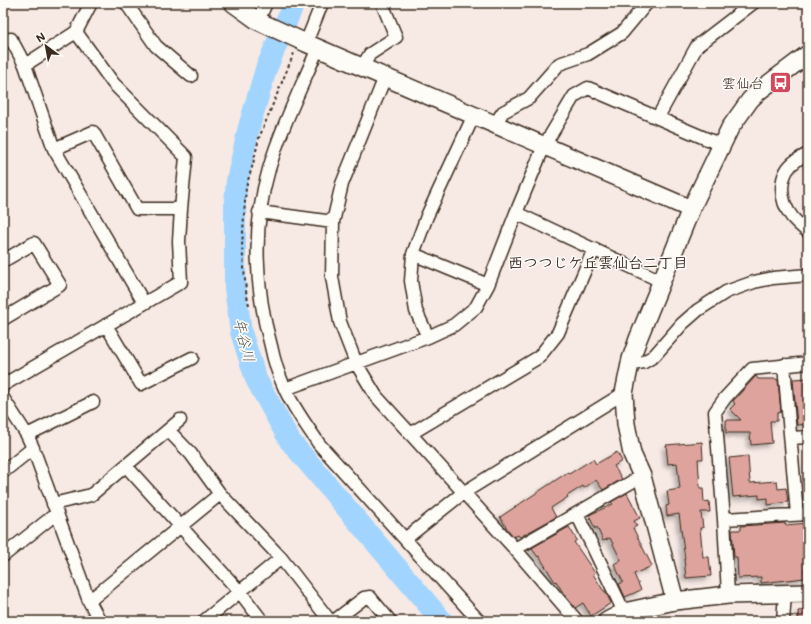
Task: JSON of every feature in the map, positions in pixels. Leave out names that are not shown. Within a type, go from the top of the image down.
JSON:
[{"type":"street","points":[[25,65],[76,32],[91,3]]},
{"type":"street","points":[[126,3],[156,46],[191,76]]},
{"type":"street","points":[[233,3],[262,22],[305,42],[691,209]]},
{"type":"street","points":[[262,22],[266,3]]},
{"type":"street","points":[[322,3],[305,42],[279,139],[268,170],[259,212],[257,250],[265,326],[274,359],[285,389],[300,417],[319,444],[478,621]]},
{"type":"street","points":[[362,67],[370,54],[396,37],[382,3]]},
{"type":"street","points":[[494,124],[503,112],[529,98],[559,64],[588,54],[622,33],[647,3]]},
{"type":"street","points":[[658,118],[697,46],[753,3]]},
{"type":"street","points":[[3,385],[181,282],[181,210],[186,157],[113,83],[76,32]]},
{"type":"street","points":[[3,40],[11,38],[25,65],[54,149],[144,303]]},
{"type":"street","points":[[675,601],[642,476],[632,454],[626,424],[624,393],[631,359],[691,209],[730,128],[750,100],[768,83],[808,54]]},
{"type":"street","points":[[385,77],[342,184],[333,222],[332,277],[340,322],[356,363],[376,396],[515,549],[577,621]]},
{"type":"street","points":[[285,389],[428,337],[454,325],[476,307],[488,285],[544,146],[574,96],[588,88],[721,145]]},
{"type":"street","points":[[428,337],[416,311],[411,281],[412,254],[427,216],[474,115]]},
{"type":"street","points":[[54,149],[93,132],[137,209],[181,210]]},
{"type":"street","points":[[808,154],[796,160],[786,172],[782,186],[783,201],[792,218],[808,232]]},
{"type":"street","points":[[259,212],[333,222]]},
{"type":"street","points":[[516,213],[662,281]]},
{"type":"street","points":[[3,261],[34,243],[60,285],[3,319]]},
{"type":"street","points":[[410,434],[539,357],[558,333],[594,249]]},
{"type":"street","points":[[412,254],[488,285]]},
{"type":"street","points":[[631,359],[638,363],[644,362],[654,356],[682,324],[698,310],[726,292],[754,282],[773,278],[808,275]]},
{"type":"street","points":[[106,325],[141,384],[192,358]]},
{"type":"street","points":[[728,595],[724,518],[715,412],[725,398],[752,369],[808,363]]},
{"type":"street","points":[[724,518],[803,514],[791,438],[784,365]]},
{"type":"street","points":[[405,539],[463,493],[624,393]]},
{"type":"street","points":[[3,398],[27,435],[89,601],[100,621]]},
{"type":"street","points":[[27,435],[93,402]]},
{"type":"street","points":[[3,556],[55,508],[91,495],[180,420]]},
{"type":"street","points":[[168,430],[191,454],[220,494],[281,558],[330,621]]},
{"type":"street","points":[[791,438],[808,437]]},
{"type":"street","points":[[3,472],[32,448]]},
{"type":"street","points":[[126,466],[240,592],[262,621]]},
{"type":"street","points":[[515,549],[642,476]]},
{"type":"street","points":[[89,601],[220,494]]},
{"type":"street","points":[[577,514],[624,612]]},
{"type":"street","points":[[204,621],[281,558]]},
{"type":"street","points":[[607,621],[624,612],[675,601],[728,595],[808,593]]},
{"type":"street","points":[[783,621],[785,594]]},
{"type":"street","points":[[334,621],[364,598],[370,597],[390,621]]},
{"type":"path","points":[[249,305],[246,291],[242,246],[246,188],[259,138],[305,42]]},
{"type":"building","points":[[756,376],[758,379],[778,380],[781,412],[777,413],[777,421],[770,421],[772,443],[751,445],[750,433],[726,433],[726,420],[741,420],[730,409],[735,404],[733,401]]},
{"type":"building","points":[[808,378],[808,424],[797,425],[793,379]]},
{"type":"building","points":[[702,442],[703,459],[698,459],[700,488],[703,488],[704,502],[709,501],[710,512],[701,512],[703,528],[700,528],[703,557],[709,557],[711,576],[686,578],[679,514],[667,516],[666,506],[669,505],[667,491],[680,489],[677,463],[668,464],[666,445]]},
{"type":"building","points":[[617,452],[622,461],[614,466],[622,479],[603,490],[596,480],[584,488],[583,486],[551,508],[556,517],[520,537],[518,535],[514,537],[508,530],[500,517],[568,472],[569,474],[593,459],[596,464]]},
{"type":"building","points":[[748,456],[750,483],[777,481],[778,489],[786,488],[788,502],[768,505],[768,498],[759,499],[759,495],[733,497],[729,458]]},
{"type":"building","points":[[627,493],[640,518],[634,521],[637,526],[633,528],[652,566],[634,574],[641,590],[625,597],[619,584],[623,582],[614,564],[621,560],[610,538],[603,541],[597,527],[595,529],[589,515],[613,504],[611,502]]},
{"type":"building","points":[[785,523],[785,525],[808,523],[808,569],[804,569],[805,578],[761,583],[761,577],[738,578],[737,557],[734,557],[732,530],[741,530],[741,526]]},
{"type":"building","points":[[569,527],[577,540],[574,542],[595,573],[593,574],[605,591],[611,603],[591,616],[583,603],[575,608],[565,596],[556,581],[555,582],[539,556],[538,557],[532,549],[529,551],[528,550]]},
{"type":"building","points":[[808,610],[808,621],[799,621],[798,611]]},
{"type":"waterway","name":"年谷川","points":[[294,3],[266,69],[249,127],[237,181],[235,202],[235,288],[241,332],[256,379],[290,441],[442,621]]},
{"type":"place","name":"雲仙台","points":[[780,82]]},
{"type":"district","name":"西つつじケ丘雲仙台二丁目","points":[[598,262]]}]
